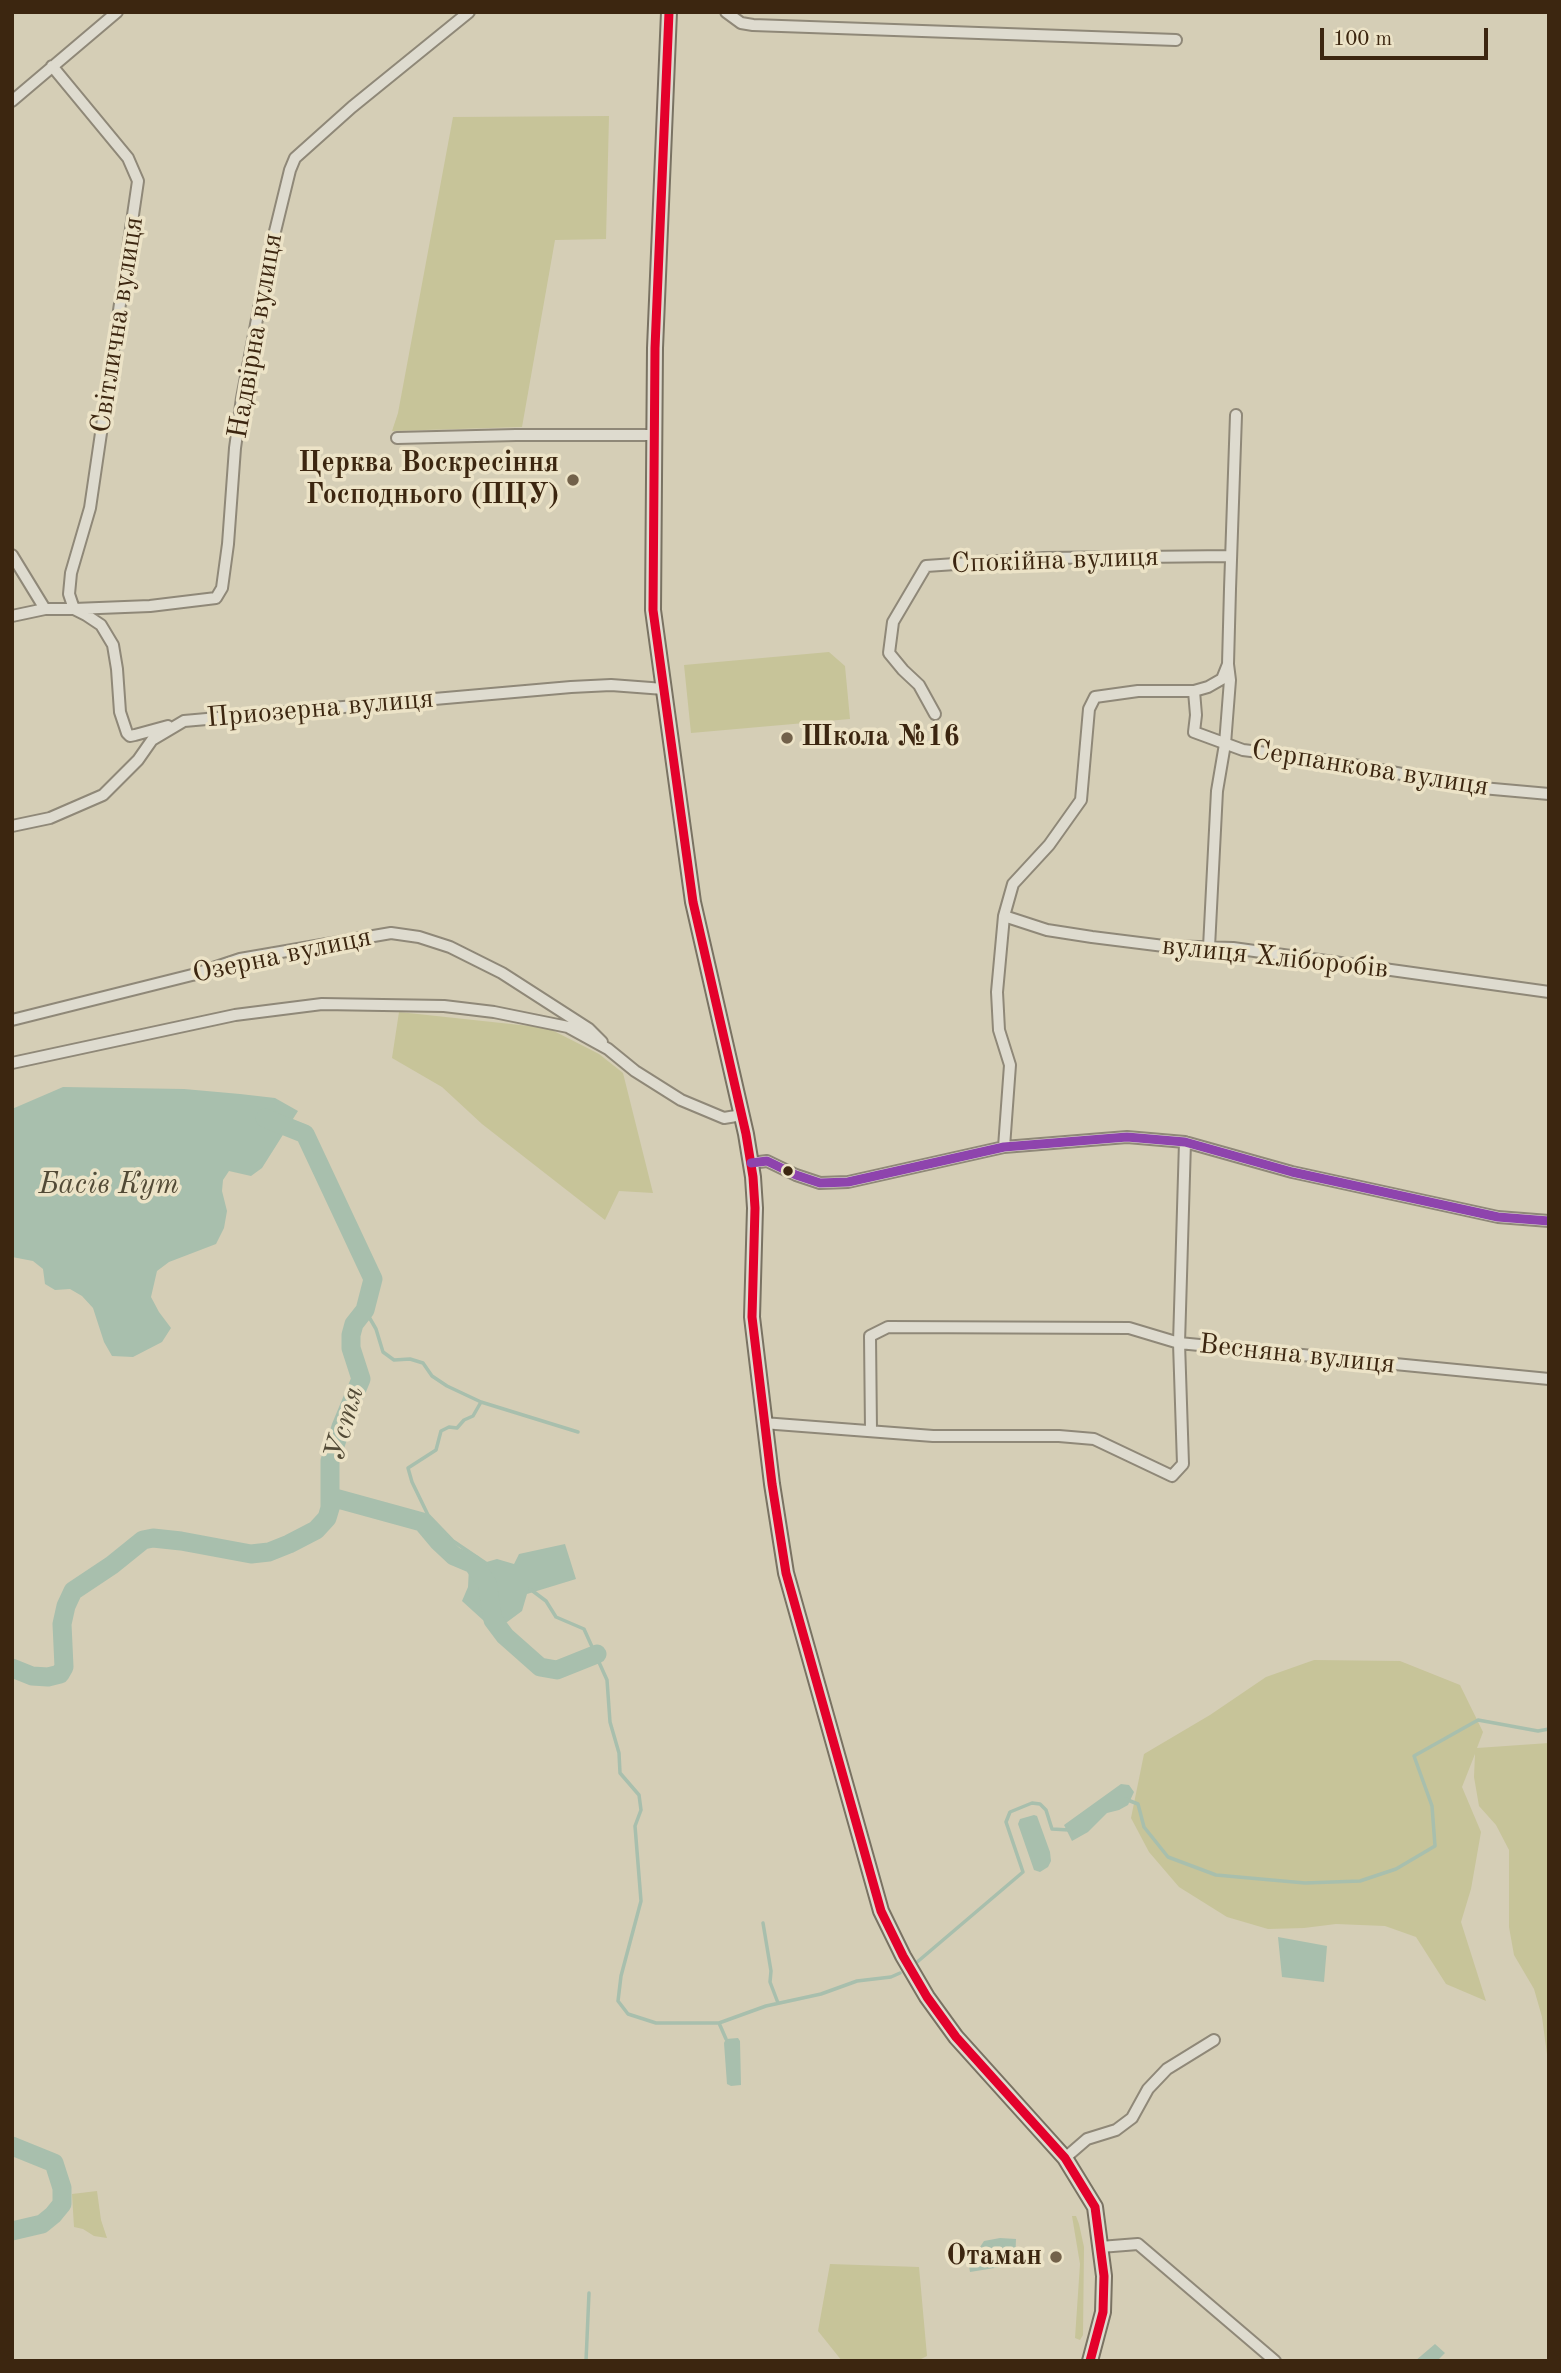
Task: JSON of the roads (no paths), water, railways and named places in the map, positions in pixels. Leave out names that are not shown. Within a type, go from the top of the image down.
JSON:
[{"type":"main road","points":[[669,12],[655,348],[652,588],[693,902],[751,1163],[755,1208],[752,1317],[786,1573],[881,1911],[927,1997],[956,2037],[1065,2158],[1095,2207],[1104,2276],[1103,2312],[1090,2361]]},
{"type":"street","points":[[12,101],[117,12]]},
{"type":"street","name":"Надвірна вулиця","points":[[74,609],[150,606],[216,598],[222,588],[240,411],[269,256],[295,158],[352,107],[469,12]]},
{"type":"street","points":[[726,12],[741,23],[752,25],[1176,40]]},
{"type":"street","name":"Світлична вулиця","points":[[52,66],[128,158],[138,181],[90,508],[71,573],[69,594],[74,609]]},
{"type":"street","points":[[1209,947],[1217,791],[1225,744],[1230,680],[1228,664],[1236,415]]},
{"type":"street","points":[[397,438],[655,435]]},
{"type":"street","points":[[12,555],[45,609]]},
{"type":"street","name":"Спокійна вулиця","points":[[935,714],[919,685],[888,653],[893,622],[926,566],[1044,558],[1231,556]]},
{"type":"street","points":[[12,616],[45,609],[74,609],[101,625],[113,645],[120,712],[123,726],[130,736],[184,721]]},
{"type":"street","points":[[1004,1147],[1010,1065],[999,1030],[998,992],[1004,916],[1013,884],[1049,845],[1081,800],[1089,709],[1096,697],[1138,691],[1194,691],[1208,687],[1222,679],[1228,664]]},
{"type":"street","name":"Приозерна вулиця","points":[[12,826],[50,818],[103,795],[138,760],[152,740],[184,721],[571,687],[611,685],[664,689]]},
{"type":"street","name":"Серпанкова вулиця","points":[[1194,691],[1194,732],[1243,750],[1338,762],[1471,787],[1549,794]]},
{"type":"street","name":"вулиця Хліборобів","points":[[1004,916],[1047,930],[1092,937],[1164,946],[1233,948],[1549,992]]},
{"type":"street","name":"Озерна вулиця","points":[[12,1020],[192,975],[240,959],[391,933],[419,937],[450,947],[502,973],[589,1029],[608,1049]]},
{"type":"street","points":[[12,1063],[235,1015],[322,1004],[444,1006],[494,1012],[568,1027],[608,1049],[635,1071],[681,1100],[724,1118],[742,1115]]},
{"type":"street","points":[[751,1163],[767,1161],[820,1183],[849,1182],[1004,1147],[1127,1137],[1185,1142],[1292,1172],[1498,1217],[1549,1222]]},
{"type":"street","points":[[871,1430],[870,1336],[888,1327],[1129,1328],[1179,1343],[1185,1142]]},
{"type":"street","name":"Весняна вулиця","points":[[764,1423],[933,1436],[1059,1436],[1094,1439],[1172,1476],[1183,1464],[1179,1343],[1549,1379]]},
{"type":"street","points":[[1065,2158],[1087,2139],[1116,2130],[1132,2118],[1148,2089],[1167,2069],[1214,2040]]},
{"type":"street","points":[[1100,2247],[1138,2244],[1275,2361]]},
{"type":"water","name":"Басів Кут","points":[[63,1087],[184,1089],[240,1094],[275,1098],[298,1111],[262,1168],[251,1176],[229,1171],[223,1180],[222,1191],[227,1211],[224,1228],[216,1244],[169,1262],[157,1271],[151,1297],[171,1328],[162,1342],[133,1357],[112,1356],[104,1342],[93,1308],[82,1296],[70,1289],[55,1290],[45,1284],[43,1269],[33,1261],[12,1257],[12,1109]]},
{"type":"water","points":[[565,1544],[576,1579],[527,1594],[522,1611],[495,1631],[462,1601],[468,1587],[469,1567],[497,1559],[514,1564],[519,1554]]},
{"type":"water","points":[[1121,1784],[1129,1785],[1134,1792],[1128,1805],[1107,1813],[1088,1832],[1072,1841],[1064,1825]]},
{"type":"water","points":[[1037,1816],[1051,1861],[1048,1867],[1040,1872],[1034,1870],[1018,1824],[1020,1819]]},
{"type":"water","points":[[1278,1937],[1327,1946],[1324,1982],[1282,1977]]},
{"type":"water","points":[[738,2038],[741,2085],[731,2086],[727,2084],[724,2043],[726,2039]]},
{"type":"water","points":[[1016,2239],[1013,2265],[970,2272],[966,2249],[980,2247],[984,2241]]},
{"type":"water","points":[[1435,2344],[1445,2353],[1437,2361],[1415,2361]]},
{"type":"waterway","name":"Устя","points":[[12,1668],[32,1676],[48,1677],[60,1674],[64,1667],[62,1624],[73,1591],[143,1540],[153,1538],[181,1541],[251,1554],[269,1552],[316,1530],[327,1518],[330,1508],[330,1461],[361,1379],[351,1348],[351,1335],[354,1324],[365,1310],[373,1279],[305,1134],[265,1118]]},
{"type":"waterway","points":[[365,1310],[376,1329],[383,1352],[394,1360],[410,1359],[423,1363],[432,1376],[481,1402],[578,1432]]},
{"type":"waterway","points":[[481,1402],[473,1416],[464,1420],[457,1428],[449,1427],[441,1431],[436,1450],[408,1468],[428,1515],[453,1541],[487,1564]]},
{"type":"waterway","points":[[331,1497],[422,1522],[454,1556],[473,1564],[487,1583],[493,1620],[505,1636],[540,1667],[557,1670],[597,1654]]},
{"type":"waterway","points":[[530,1589],[546,1601],[556,1617],[584,1629],[607,1680],[610,1722],[619,1753],[620,1773],[639,1795],[641,1810],[635,1826],[641,1901],[621,1976],[618,2001],[628,2014],[656,2023],[719,2023],[766,2006],[821,1994],[857,1981],[891,1977],[900,1973]]},
{"type":"waterway","points":[[1125,1799],[1138,1804],[1144,1827],[1168,1857],[1216,1875],[1305,1883],[1360,1881],[1396,1869],[1435,1846],[1432,1806],[1414,1756],[1478,1720],[1538,1731],[1549,1729]]},
{"type":"waterway","points":[[916,1963],[1023,1872],[1006,1822],[1010,1812],[1032,1803],[1040,1804],[1046,1810],[1052,1829],[1069,1830]]},
{"type":"waterway","points":[[763,1923],[771,1971],[770,1982],[778,2003]]},
{"type":"waterway","points":[[719,2023],[726,2039]]},
{"type":"waterway","name":"Устя","points":[[12,2146],[54,2163],[62,2188],[62,2204],[53,2215],[42,2224],[12,2231]]},
{"type":"waterway","points":[[586,2361],[589,2293]]},
{"type":"place","name":"Церква Воскресіння Господнього (ПЦУ)","points":[[573,480]]},
{"type":"place","name":"Школа №16","points":[[787,738]]},
{"type":"place","name":"Отаман","points":[[1056,2257]]}]
